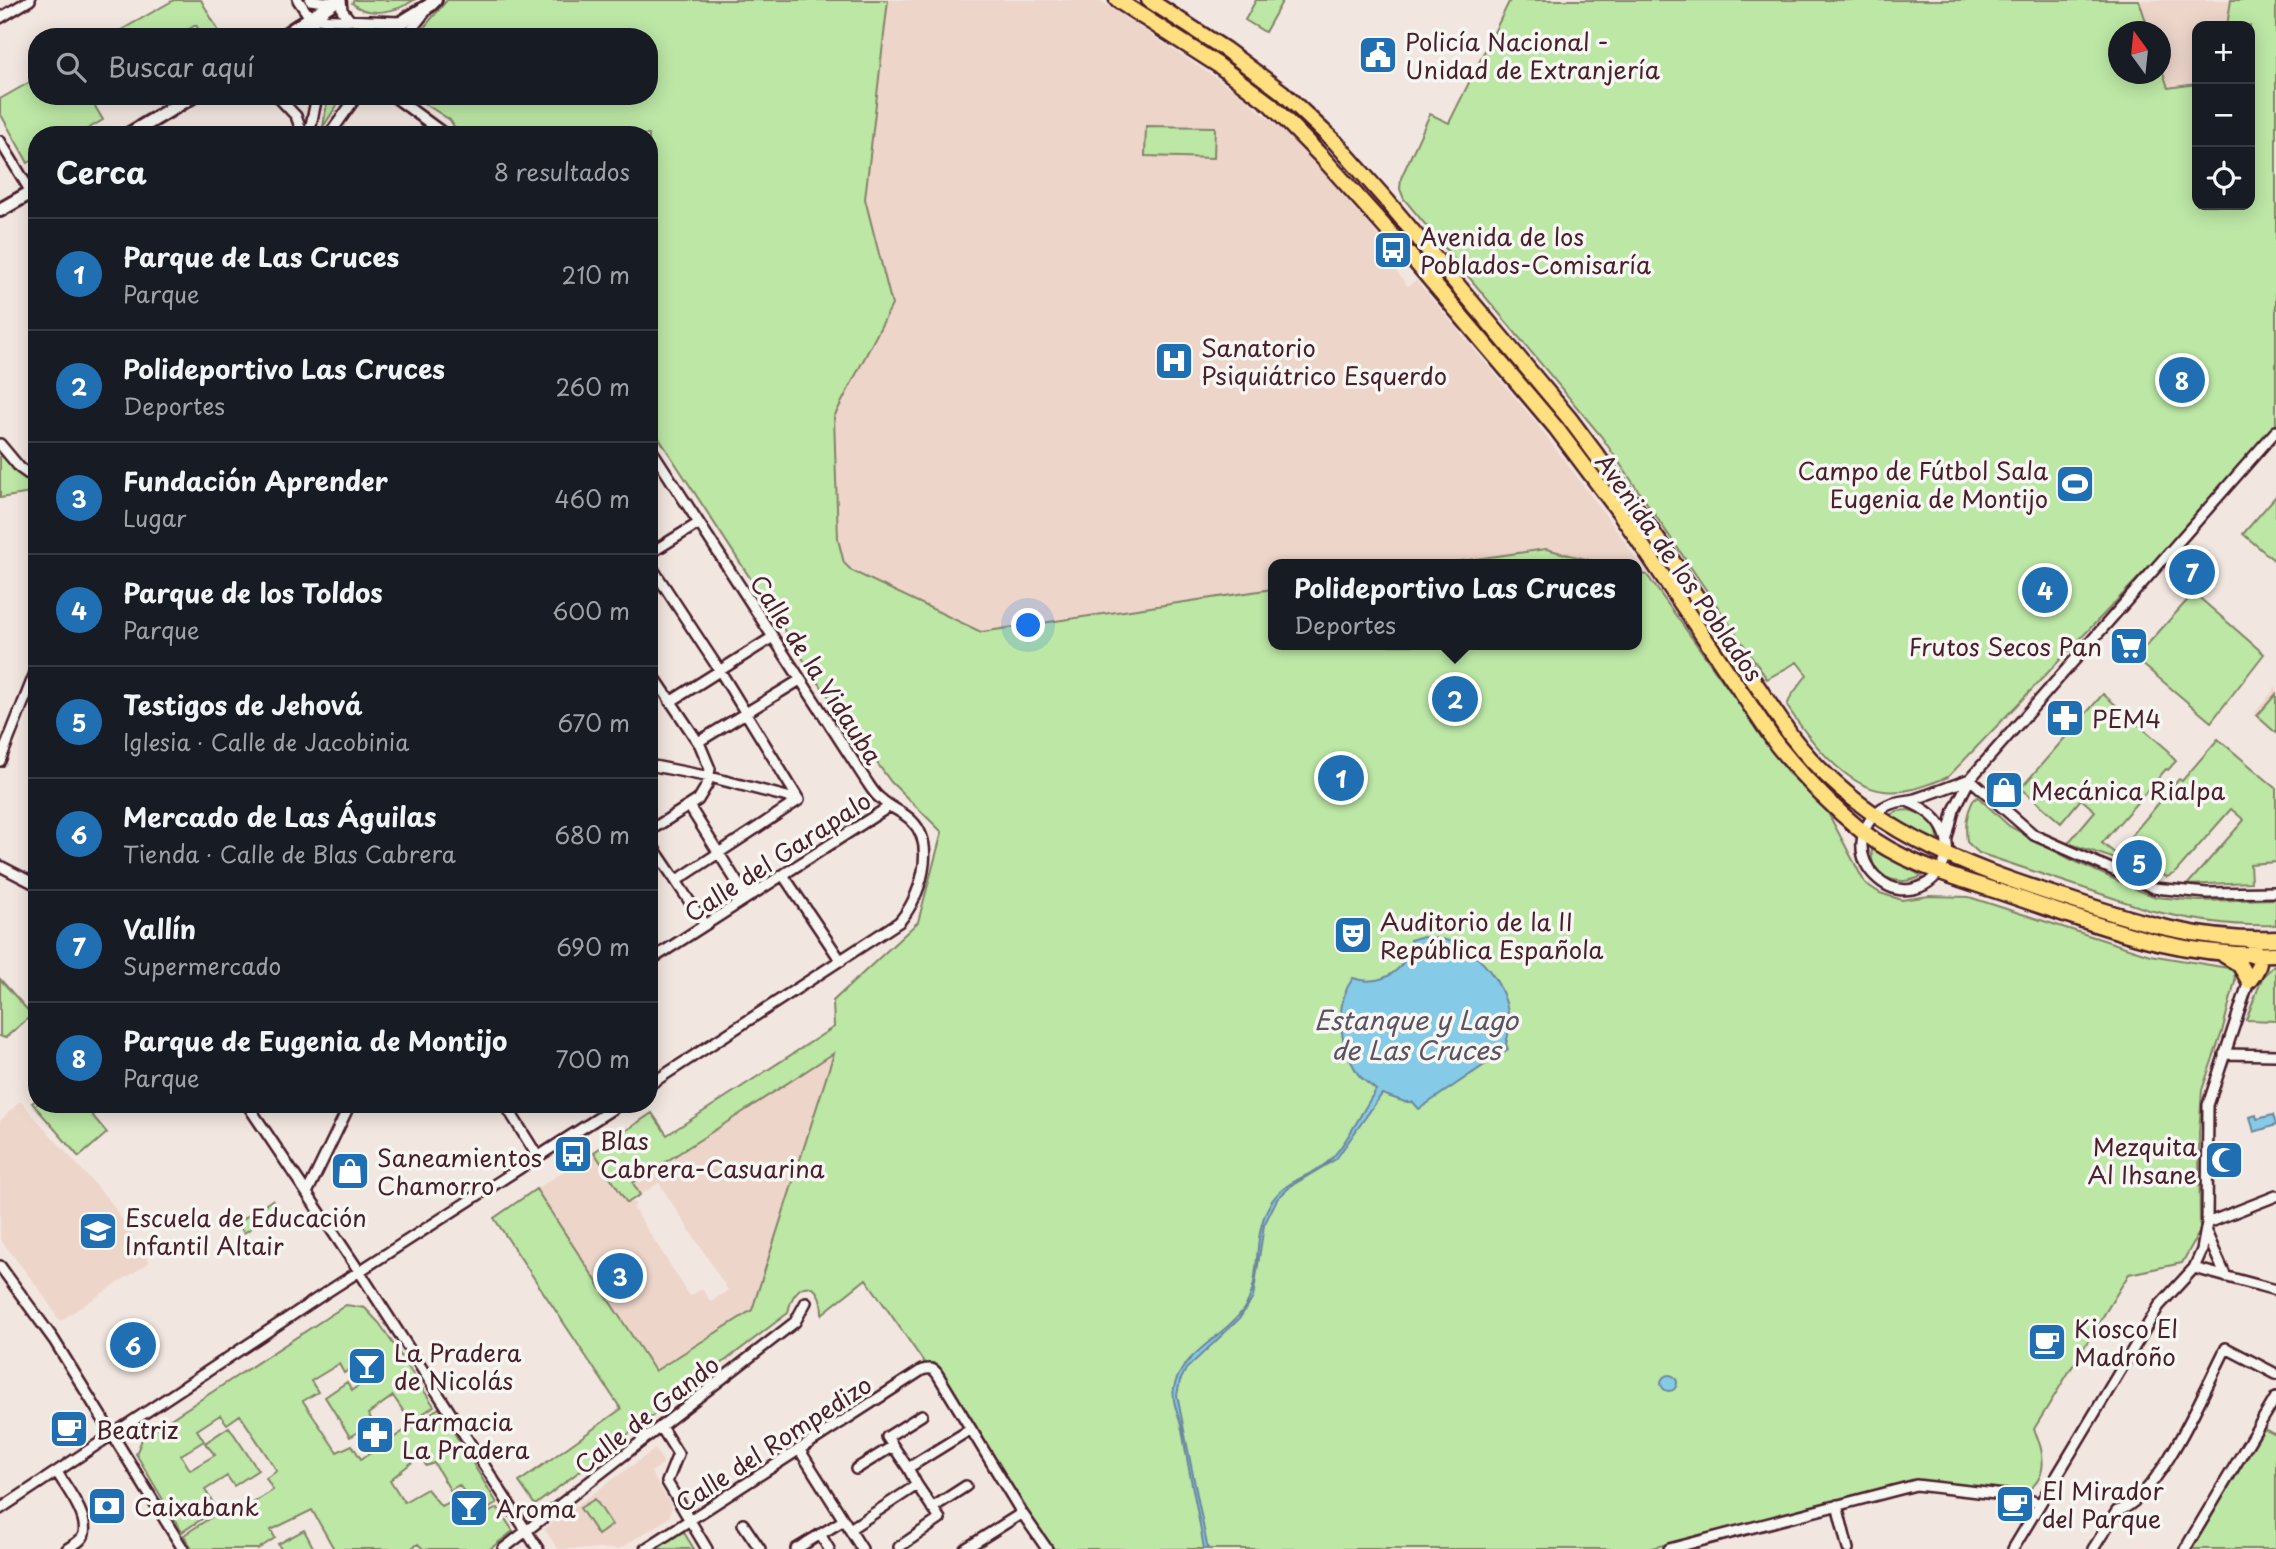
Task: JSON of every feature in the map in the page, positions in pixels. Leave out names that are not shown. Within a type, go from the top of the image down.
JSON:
[{"type":"main road","name":"Avenida de los Poblados","points":[[1117,0],[1218,65],[1270,104],[1401,245],[1556,428],[1619,513],[1777,745],[1798,771],[1864,832],[1900,855],[1940,873],[2160,944],[2224,955],[2276,954]]},
{"type":"main road","name":"Avenida de los Poblados","points":[[1149,0],[1226,50],[1282,92],[1336,143],[1569,418],[1634,505],[1810,760],[1874,816],[1947,856],[1993,875],[2127,919],[2169,930],[2234,940],[2276,939]]},
{"type":"main road","points":[[2224,955],[2239,964],[2249,981],[2257,971],[2258,955],[2251,947],[2234,940]]},
{"type":"street","points":[[0,18],[30,0]]},
{"type":"street","points":[[298,0],[314,28]]},
{"type":"street","points":[[310,0],[337,1]]},
{"type":"street","points":[[296,28],[337,1]]},
{"type":"street","points":[[337,1],[349,19]]},
{"type":"street","points":[[394,28],[433,2]]},
{"type":"street","points":[[412,28],[433,2]]},
{"type":"street","points":[[311,19],[404,22]]},
{"type":"street","points":[[143,126],[178,105]]},
{"type":"street","points":[[286,105],[296,116],[300,126]]},
{"type":"street","points":[[311,126],[315,105]]},
{"type":"street","points":[[335,126],[351,105]]},
{"type":"street","points":[[405,105],[434,126]]},
{"type":"street","points":[[0,141],[28,182]]},
{"type":"street","points":[[0,210],[28,194]]},
{"type":"street","points":[[1970,779],[1888,805],[1874,816],[1864,832],[1862,846],[1866,865],[1874,876],[1885,884],[1911,889],[1928,883],[1940,873],[1947,856],[1947,838],[1956,803],[1970,779],[2276,431]]},
{"type":"street","points":[[0,444],[28,474]]},
{"type":"street","name":"Calle de la Vidauba","points":[[658,460],[876,794],[912,821],[925,842],[923,869],[908,910],[889,929],[841,961]]},
{"type":"street","points":[[658,548],[699,523]]},
{"type":"street","points":[[658,577],[799,800]]},
{"type":"street","points":[[670,702],[773,637]]},
{"type":"street","points":[[698,742],[800,680]]},
{"type":"street","points":[[658,689],[698,742],[708,760],[710,777],[704,792],[689,806],[658,825]]},
{"type":"street","points":[[0,761],[28,691]]},
{"type":"street","points":[[658,767],[799,800]]},
{"type":"street","points":[[1970,779],[2034,835],[2154,888],[2207,893],[2276,892]]},
{"type":"street","points":[[676,881],[799,800]]},
{"type":"street","points":[[1907,801],[1926,809],[1947,838]]},
{"type":"street","points":[[689,806],[747,898]]},
{"type":"street","name":"Calle del Garapalo","points":[[658,955],[890,806]]},
{"type":"street","points":[[658,854],[705,925]]},
{"type":"street","points":[[0,866],[28,880]]},
{"type":"street","points":[[658,1079],[841,961],[783,875]]},
{"type":"street","points":[[2013,1549],[2159,1306],[2194,1268],[2207,1234],[2208,1105],[2249,981]]},
{"type":"street","points":[[2224,1054],[2276,1055]]},
{"type":"street","points":[[253,1113],[359,1271],[538,1549]]},
{"type":"street","points":[[307,1193],[346,1113]]},
{"type":"street","points":[[511,1113],[538,1157]]},
{"type":"street","points":[[0,1509],[359,1271],[606,1113]]},
{"type":"street","points":[[2207,1223],[2276,1196]]},
{"type":"street","points":[[2207,1234],[2226,1277]]},
{"type":"street","points":[[0,1266],[54,1340],[183,1549]]},
{"type":"street","points":[[2194,1268],[2276,1290]]},
{"type":"street","name":"Calle de Gando","points":[[503,1549],[795,1322],[806,1302]]},
{"type":"street","points":[[2093,1549],[2117,1511],[2127,1508],[2165,1466],[2226,1348],[2276,1374]]},
{"type":"street","name":"Calle del Rompedizo","points":[[645,1549],[922,1370],[935,1370],[971,1429]]},
{"type":"street","points":[[2185,1549],[2276,1397]]},
{"type":"street","points":[[898,1546],[940,1519],[887,1437],[922,1415]]},
{"type":"street","points":[[661,1427],[678,1454],[667,1482],[707,1549]]},
{"type":"street","points":[[908,1468],[971,1429],[1047,1549]]},
{"type":"street","points":[[856,1469],[893,1446]]},
{"type":"street","points":[[799,1449],[862,1549]]},
{"type":"street","points":[[57,1472],[83,1522],[84,1535],[67,1549]]},
{"type":"street","points":[[850,1529],[917,1485]]},
{"type":"street","points":[[1669,1549],[1708,1544],[1916,1485],[2022,1497],[2040,1504]]},
{"type":"street","points":[[932,1508],[966,1486]]},
{"type":"street","points":[[1838,1505],[1848,1549]]},
{"type":"street","points":[[965,1549],[1022,1513]]},
{"type":"street","points":[[796,1549],[844,1520]]},
{"type":"street","points":[[743,1524],[760,1549]]},
{"type":"street","points":[[820,1534],[830,1549]]},
{"type":"shaded area","name":"Sanatorio Psiquiátrico Esquerdo","points":[[888,0],[1099,0],[1240,94],[1300,145],[1392,252],[1386,258],[1408,286],[1416,280],[1534,420],[1636,559],[1585,559],[1546,549],[1475,559],[1268,559],[1268,590],[981,632],[853,571],[844,563],[838,539],[834,416],[892,305],[865,199]]},
{"type":"shaded area","points":[[2139,0],[2231,0],[2228,21],[2192,21],[2192,85],[2168,88],[2167,84],[2171,84],[2171,21],[2146,21]]},
{"type":"shaded area","points":[[2276,687],[2276,735],[2253,715]]},
{"type":"shaded area","points":[[834,1053],[753,1310],[656,1371],[536,1189],[594,1152],[627,1203],[632,1201],[636,1205],[633,1207],[690,1296],[702,1289],[711,1302],[728,1290],[659,1183],[640,1195],[632,1183]]},
{"type":"shaded area","points":[[20,1101],[110,1201],[150,1262],[60,1321],[0,1239],[0,1121]]},
{"type":"shaded area","points":[[655,1449],[664,1463],[651,1472],[672,1507],[669,1518],[619,1549],[558,1549],[544,1529]]},
{"type":"green space","points":[[174,0],[201,0],[217,28],[198,28],[196,25],[191,28],[125,28]]},
{"type":"green space","points":[[354,0],[414,0],[399,8],[374,12],[359,8],[352,3]]},
{"type":"green space","points":[[447,0],[888,0],[865,199],[892,305],[834,417],[838,539],[844,563],[852,571],[981,632],[1268,590],[1268,650],[1642,650],[1642,574],[1647,575],[1789,774],[1818,799],[1827,811],[1865,883],[1880,893],[1902,900],[1929,896],[1969,897],[2150,955],[2228,968],[2234,972],[2235,981],[2222,1032],[2202,1090],[2199,1133],[2200,1231],[2182,1263],[2129,1274],[2034,1429],[2042,1457],[2041,1474],[2037,1482],[2021,1494],[1919,1480],[1648,1549],[1054,1549],[866,1279],[822,1314],[818,1293],[813,1288],[801,1288],[791,1301],[788,1313],[535,1505],[519,1482],[621,1409],[494,1218],[536,1189],[655,1371],[752,1310],[834,1053],[633,1183],[640,1195],[627,1203],[594,1152],[652,1113],[667,1135],[834,1027],[833,1001],[918,922],[942,832],[891,782],[816,679],[658,437],[658,126],[454,126],[450,120],[427,105],[658,105],[658,28],[424,28]]},
{"type":"green space","points":[[1256,0],[1283,0],[1265,32],[1245,20]]},
{"type":"green space","points":[[1510,0],[2139,0],[2146,21],[2108,21],[2108,84],[2167,84],[2168,88],[2192,85],[2192,210],[2255,210],[2255,21],[2228,21],[2231,0],[2276,0],[2276,434],[1948,777],[1909,790],[1892,792],[1869,787],[1841,771],[1828,759],[1787,706],[1807,675],[1797,662],[1767,679],[1601,436],[1404,199],[1400,189],[1401,178],[1430,114],[1449,123]]},
{"type":"green space","points":[[28,83],[28,105],[94,105],[103,120],[93,126],[28,126],[28,163],[0,113],[0,99]]},
{"type":"green space","points":[[327,105],[337,105],[324,126]]},
{"type":"green space","points":[[1146,126],[1215,127],[1214,158],[1145,156]]},
{"type":"green space","points":[[0,454],[28,480],[28,493],[0,498]]},
{"type":"green space","points":[[2276,496],[2276,562],[2243,534]]},
{"type":"green space","points":[[1546,549],[1585,559],[1475,559]]},
{"type":"green space","points":[[2194,593],[2264,654],[2211,722],[2135,658]]},
{"type":"green space","points":[[2103,694],[2169,751],[2176,761],[2102,843],[2116,854],[2179,779],[2182,781],[2218,739],[2276,788],[2276,862],[2250,864],[2251,882],[2187,885],[2244,820],[2231,809],[2174,874],[2167,877],[2118,855],[2124,862],[2068,843],[2095,811],[2081,799],[2061,823],[2021,788]]},
{"type":"green space","points":[[2276,694],[2276,733],[2257,716]]},
{"type":"green space","points":[[1978,797],[2009,826],[2070,859],[2156,897],[2200,901],[2276,899],[2276,925],[2212,922],[2149,910],[1979,853],[1967,842],[1966,830],[1969,810],[1974,799]]},
{"type":"green space","points":[[1909,810],[1921,814],[1934,824],[1938,842],[1911,830],[1890,815]]},
{"type":"green space","points":[[1872,849],[1922,876],[1904,881],[1887,878],[1875,867]]},
{"type":"green space","points":[[2276,964],[2276,1021],[2246,1020],[2263,976]]},
{"type":"green space","points":[[0,979],[28,1010],[28,1018],[5,1038],[0,1036]]},
{"type":"green space","points":[[41,1113],[90,1113],[107,1133],[79,1157]]},
{"type":"green space","points":[[272,1200],[279,1210],[244,1233],[237,1223]]},
{"type":"green space","points":[[346,1305],[365,1308],[380,1324],[434,1406],[411,1422],[393,1396],[368,1414],[374,1423],[350,1437],[325,1397],[347,1382],[352,1390],[378,1373],[367,1358],[344,1373],[339,1364],[311,1381],[318,1392],[303,1401],[337,1452],[352,1445],[361,1459],[439,1408],[497,1503],[481,1514],[459,1485],[450,1490],[434,1463],[426,1466],[421,1455],[390,1480],[404,1502],[427,1489],[441,1506],[450,1502],[465,1523],[498,1508],[513,1531],[490,1549],[423,1549],[418,1544],[410,1549],[334,1549],[312,1510],[271,1530],[275,1538],[258,1549],[192,1549],[184,1535],[228,1506],[242,1510],[273,1490],[266,1478],[277,1471],[240,1415],[227,1424],[220,1415],[197,1430],[204,1441],[181,1455],[190,1470],[215,1455],[205,1443],[229,1427],[258,1470],[234,1486],[227,1476],[205,1490],[217,1509],[182,1532],[136,1454],[143,1437]]},
{"type":"green space","points":[[2264,1429],[2276,1435],[2276,1549],[2192,1549]]},
{"type":"green space","points":[[595,1499],[612,1525],[598,1535],[580,1508]]},
{"type":"green space","points":[[680,1526],[694,1549],[645,1549]]},
{"type":"green space","points":[[304,1530],[314,1549],[281,1549],[278,1544]]},
{"type":"water","name":"Estanque y Lago de Las Cruces","points":[[1420,937],[1452,942],[1478,958],[1489,970],[1498,983],[1508,1013],[1508,1049],[1419,1109],[1413,1102],[1382,1094],[1336,1159],[1291,1186],[1277,1199],[1264,1225],[1253,1298],[1239,1319],[1186,1369],[1177,1395],[1208,1549],[1204,1549],[1174,1399],[1178,1376],[1194,1355],[1235,1320],[1249,1299],[1260,1231],[1276,1195],[1333,1157],[1376,1090],[1358,1074],[1350,1060],[1343,1037],[1343,1001],[1353,978],[1374,980],[1392,974],[1405,960],[1410,940]]},
{"type":"water","points":[[2256,1115],[2257,1119],[2273,1115],[2276,1125],[2254,1132],[2250,1117]]},
{"type":"water","points":[[1669,1375],[1675,1377],[1675,1389],[1669,1391],[1663,1389],[1661,1383],[1663,1377]]},
{"type":"place","name":"Policía Nacional - Unidad de Extranjería","points":[[1378,55]]},
{"type":"place","name":"Avenida de los Poblados-Comisaría","points":[[1393,250]]},
{"type":"place","name":"Sanatorio Psiquiátrico Esquerdo","points":[[1174,361]]},
{"type":"place","name":"Parque de Eugenia de Montijo","points":[[2182,380]]},
{"type":"place","name":"Campo de Fútbol Sala Eugenia de Montijo","points":[[2075,484]]},
{"type":"place","name":"Vallín","points":[[2192,572]]},
{"type":"place","name":"Parque de los Toldos","points":[[2045,590]]},
{"type":"place","name":"Frutos Secos Pan","points":[[2129,646]]},
{"type":"place","name":"Polideportivo Las Cruces","points":[[1455,699]]},
{"type":"place","name":"PEM4","points":[[2065,718]]},
{"type":"place","name":"Parque de Las Cruces","points":[[1341,778]]},
{"type":"place","name":"Mecánica Rialpa","points":[[2004,790]]},
{"type":"place","name":"Testigos de Jehová","points":[[2139,863]]},
{"type":"place","name":"Auditorio de la II República Española","points":[[1353,935]]},
{"type":"place","name":"Blas Cabrera-Casuarina","points":[[573,1154]]},
{"type":"place","name":"Mezquita Al Ihsane","points":[[2224,1160]]},
{"type":"place","name":"Saneamientos Chamorro","points":[[350,1171]]},
{"type":"place","name":"Escuela de Educación Infantil Altair","points":[[98,1231]]},
{"type":"place","name":"Fundación Aprender","points":[[620,1276]]},
{"type":"place","name":"Kiosco El Madroño","points":[[2047,1342]]},
{"type":"place","name":"Mercado de Las Águilas","points":[[133,1345]]},
{"type":"place","name":"La Pradera de Nicolás","points":[[367,1366]]},
{"type":"place","name":"Beatriz","points":[[69,1429]]},
{"type":"place","name":"Farmacia La Pradera","points":[[375,1435]]},
{"type":"place","name":"El Mirador del Parque","points":[[2015,1504]]},
{"type":"place","name":"Caixabank","points":[[107,1506]]},
{"type":"place","name":"Aroma","points":[[469,1508]]}]
